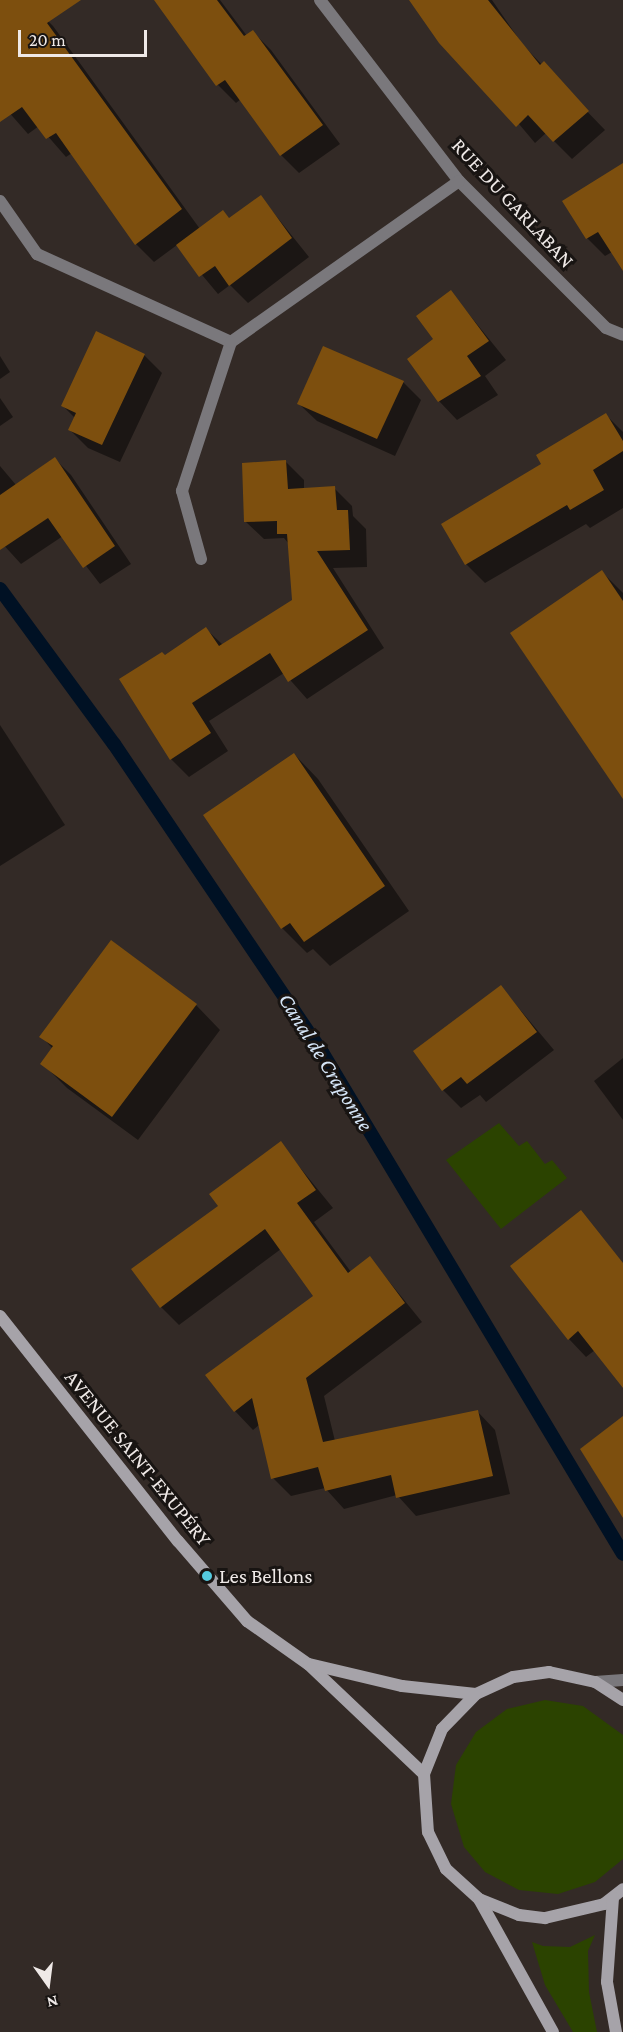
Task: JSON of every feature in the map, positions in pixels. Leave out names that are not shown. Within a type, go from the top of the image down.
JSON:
[{"type":"main road","name":"AVENUE SAINT-EXUPÉRY","points":[[0,1316],[178,1541],[247,1622],[308,1664],[424,1774]]},
{"type":"main road","name":"AVENUE SAINT-EXUPÉRY","points":[[308,1664],[402,1686],[476,1694]]},
{"type":"main road","points":[[553,2032],[479,1899],[447,1869],[428,1832],[424,1774],[442,1729],[476,1694],[513,1677],[549,1672],[595,1682],[623,1700]]},
{"type":"main road","points":[[479,1899],[519,1916],[545,1918],[613,1898],[623,1889]]},
{"type":"main road","points":[[613,1898],[607,1982],[616,2032]]},
{"type":"street","name":"RUE DU GARLABAN","points":[[320,0],[459,181],[606,328],[623,335]]},
{"type":"street","points":[[201,559],[182,491],[231,342],[459,181]]},
{"type":"street","points":[[0,201],[38,254],[231,342]]},
{"type":"street","points":[[595,1682],[623,1680]]},
{"type":"green space","points":[[499,1123],[519,1146],[527,1141],[545,1164],[552,1160],[567,1178],[501,1229],[446,1160]]},
{"type":"green space","points":[[545,1700],[583,1706],[623,1735],[623,1859],[595,1882],[558,1894],[519,1890],[485,1872],[464,1847],[451,1804],[456,1765],[476,1732],[507,1709]]},
{"type":"green space","points":[[595,1935],[588,1951],[589,1992],[597,2032],[573,2032],[545,1985],[532,1942],[543,1946],[570,1947]]},
{"type":"building","points":[[0,0],[81,0],[47,23],[182,209],[135,245],[56,133],[46,139],[22,107],[0,122]]},
{"type":"building","points":[[154,0],[217,0],[244,36],[253,30],[323,125],[280,156],[225,80],[216,86]]},
{"type":"building","points":[[409,0],[488,0],[540,65],[544,61],[589,111],[553,142],[528,115],[516,127],[439,43]]},
{"type":"building","points":[[623,163],[623,271],[598,232],[586,239],[562,201]]},
{"type":"building","points":[[261,195],[292,238],[229,286],[215,266],[199,277],[176,245],[223,210],[229,218]]},
{"type":"building","points":[[451,290],[489,341],[467,356],[481,376],[438,402],[407,359],[433,339],[416,316]]},
{"type":"building","points":[[96,331],[145,354],[102,445],[68,430],[76,413],[61,406]]},
{"type":"building","points":[[323,346],[404,381],[377,439],[297,404]]},
{"type":"building","points":[[606,413],[623,441],[623,451],[593,470],[604,490],[570,510],[567,505],[465,565],[441,524],[541,464],[536,455]]},
{"type":"building","points":[[55,457],[115,546],[83,568],[48,518],[0,550],[0,495]]},
{"type":"building","points":[[286,460],[288,489],[335,486],[337,510],[348,510],[350,550],[317,551],[368,630],[288,682],[270,653],[192,703],[211,733],[170,760],[119,679],[162,652],[165,655],[206,627],[219,646],[292,600],[287,534],[277,534],[277,521],[244,522],[242,463]]},
{"type":"building","points":[[602,570],[623,601],[623,799],[510,633]]},
{"type":"building","points":[[294,753],[385,886],[304,942],[290,923],[281,929],[203,815]]},
{"type":"building","points":[[111,940],[197,1004],[112,1117],[40,1064],[53,1046],[39,1037]]},
{"type":"building","points":[[501,985],[537,1032],[467,1084],[461,1077],[442,1091],[413,1051]]},
{"type":"building","points":[[281,1141],[316,1190],[297,1203],[348,1273],[370,1256],[405,1303],[306,1378],[323,1442],[478,1410],[493,1476],[396,1498],[391,1475],[325,1491],[318,1467],[271,1479],[252,1398],[234,1412],[205,1375],[313,1296],[265,1229],[160,1308],[131,1269],[218,1206],[209,1194]]},
{"type":"building","points":[[581,1210],[623,1263],[623,1388],[578,1331],[568,1340],[510,1266]]},
{"type":"building","points":[[623,1416],[623,1518],[580,1449]]},
{"type":"waterway","name":"Canal de Craponne","points":[[0,589],[114,744],[322,1052],[623,1554]]},
{"type":"place","name":"Les Bellons","points":[[207,1576]]}]
